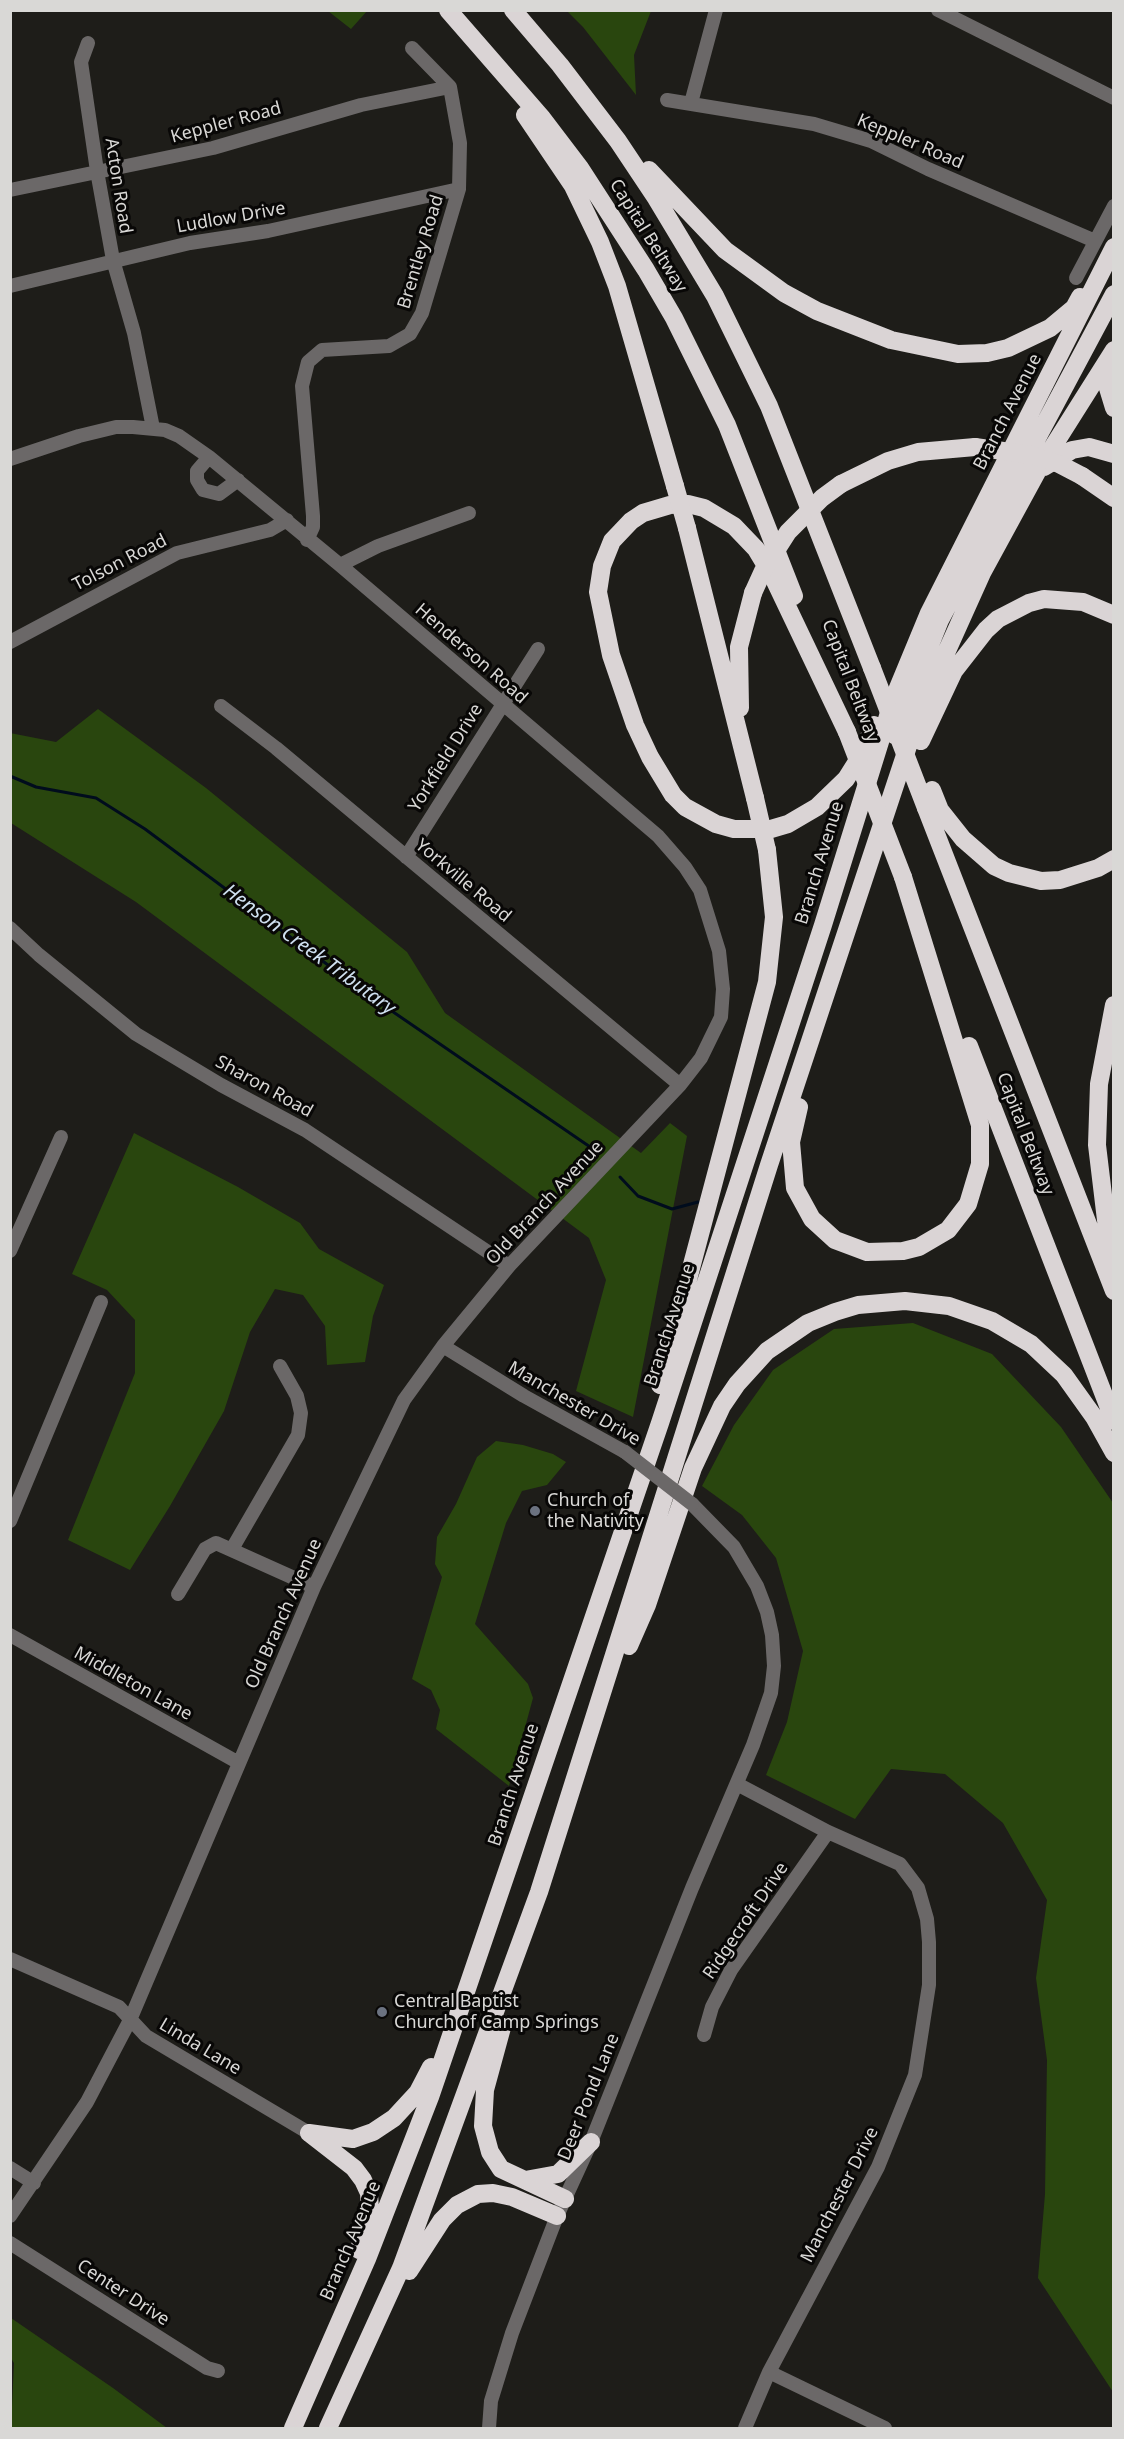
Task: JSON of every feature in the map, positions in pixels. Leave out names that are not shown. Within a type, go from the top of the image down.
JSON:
[{"type":"highway","points":[[441,10],[533,126],[561,166],[587,213],[617,286],[687,528],[767,850],[774,917],[772,957],[767,982],[701,1224],[673,1340],[608,1572]]},
{"type":"highway","name":"Capital Beltway","points":[[448,10],[513,83],[580,168],[623,233],[674,318],[727,425],[1113,1421]]},
{"type":"highway","name":"Capital Beltway","points":[[513,10],[560,64],[618,141],[692,256],[764,395],[874,663],[926,808],[1113,1291]]},
{"type":"highway","points":[[560,64],[664,187],[725,250],[784,293],[817,311],[891,340],[958,354],[987,353],[1030,339],[1050,328],[1074,308],[1113,246]]},
{"type":"highway","name":"Branch Avenue","points":[[293,2428],[410,2155],[608,1572],[823,925],[893,700],[929,613],[1113,246]]},
{"type":"highway","points":[[823,925],[913,684],[940,620],[1113,294]]},
{"type":"highway","points":[[1113,350],[1107,385],[1113,408]]},
{"type":"highway","points":[[328,2428],[401,2268],[428,2200],[539,1892],[590,1738],[835,963],[919,713],[982,573],[1037,472],[1113,350]]},
{"type":"highway","points":[[755,798],[740,709],[738,676],[744,619],[753,593],[774,552],[788,532],[822,498],[841,484],[888,460],[918,452],[975,447],[1031,455],[1059,464],[1082,476],[1113,498]]},
{"type":"highway","points":[[1037,472],[1072,450],[1089,447],[1113,454]]},
{"type":"highway","points":[[847,732],[774,579],[756,549],[734,526],[704,508],[688,504],[670,505],[643,513],[631,521],[612,540],[603,559],[598,592],[611,655],[634,725],[673,795],[700,817],[734,829],[771,829],[788,824],[817,807],[846,779],[863,752],[910,641],[956,560]]},
{"type":"highway","points":[[870,861],[944,687],[986,630],[1015,609],[1044,599],[1083,602],[1113,615]]},
{"type":"highway","points":[[874,663],[932,790],[951,826],[994,866],[1024,878],[1041,881],[1079,875],[1113,859]]},
{"type":"highway","points":[[1079,875],[1113,849]]},
{"type":"highway","points":[[835,963],[791,1142],[795,1188],[812,1220],[823,1231],[842,1243],[867,1252],[883,1253],[919,1247],[948,1230],[968,1204],[977,1175],[981,1143],[976,1108],[903,877]]},
{"type":"highway","points":[[1113,1005],[1099,1084],[1097,1145],[1113,1291]]},
{"type":"highway","points":[[590,1738],[646,1605],[693,1468],[714,1421],[737,1384],[767,1350],[808,1323],[858,1305],[905,1301],[950,1306],[992,1321],[1031,1344],[1064,1375],[1094,1417],[1113,1453]]},
{"type":"highway","points":[[539,1892],[485,2090],[483,2126],[492,2158],[501,2169],[566,2199]]},
{"type":"highway","points":[[309,2133],[353,2139],[374,2132],[394,2118],[418,2092],[433,2064],[469,1967],[478,1954]]},
{"type":"highway","points":[[309,2133],[354,2168],[369,2193],[370,2210],[332,2340]]},
{"type":"highway","points":[[521,2180],[541,2179],[558,2174],[591,2142]]},
{"type":"highway","points":[[366,2345],[437,2228],[457,2205],[467,2198],[493,2193],[512,2197],[557,2216]]},
{"type":"street","points":[[691,104],[716,10]]},
{"type":"street","points":[[938,10],[1113,98]]},
{"type":"street","name":"Acton Road","points":[[88,43],[81,62],[97,171],[113,260],[134,333],[153,428]]},
{"type":"street","points":[[412,48],[450,87]]},
{"type":"street","name":"Keppler Road","points":[[10,190],[213,148],[361,105],[450,87]]},
{"type":"street","name":"Brentley Road","points":[[307,540],[313,527],[302,386],[308,362],[322,350],[389,346],[410,334],[422,313],[459,189],[460,143],[450,87]]},
{"type":"street","name":"Keppler Road","points":[[667,100],[814,124],[871,141],[928,169],[1095,241]]},
{"type":"street","name":"Ludlow Drive","points":[[10,286],[39,281],[113,260],[190,243],[268,231],[459,189]]},
{"type":"street","points":[[1076,278],[1113,206]]},
{"type":"street","name":"Henderson Road","points":[[10,459],[79,436],[116,427],[153,428],[179,436],[287,520],[307,540],[340,565],[501,705],[624,804],[678,859],[700,890],[719,951],[723,989],[721,1017],[701,1058],[680,1085]]},
{"type":"street","points":[[208,457],[197,471],[197,480],[203,490],[219,494],[238,480]]},
{"type":"street","points":[[340,565],[378,546],[469,513]]},
{"type":"street","name":"Tolson Road","points":[[10,642],[177,553],[270,530],[287,520]]},
{"type":"street","name":"Yorkfield Drive","points":[[406,857],[538,649]]},
{"type":"street","name":"Yorkville Road","points":[[221,706],[276,748],[680,1085]]},
{"type":"street","name":"Sharon Road","points":[[10,928],[47,962],[136,1034],[221,1085],[304,1130],[509,1266]]},
{"type":"street","name":"Old Branch Avenue","points":[[10,2216],[87,2102],[130,2020],[314,1587],[405,1400],[443,1346],[509,1266],[680,1085]]},
{"type":"street","points":[[10,1251],[61,1137]]},
{"type":"street","points":[[10,1521],[100,1302]]},
{"type":"street","name":"Manchester Drive","points":[[443,1346],[524,1396],[626,1452],[692,1504],[734,1547],[748,1567],[768,1612],[774,1666],[771,1693],[737,1784],[828,1832],[893,1858],[913,1878],[927,1919],[929,1985],[915,2075],[878,2167],[769,2372],[745,2428]]},
{"type":"street","points":[[232,1549],[298,1435],[301,1413],[297,1396],[280,1366]]},
{"type":"street","points":[[178,1594],[210,1544],[216,1543],[314,1587]]},
{"type":"street","name":"Middleton Lane","points":[[10,1635],[239,1763]]},
{"type":"street","name":"Deer Pond Lane","points":[[489,2428],[491,2401],[512,2333],[557,2216],[591,2142],[737,1784]]},
{"type":"street","name":"Ridgecroft Drive","points":[[704,2035],[712,2007],[731,1970],[828,1832]]},
{"type":"street","name":"Linda Lane","points":[[10,1959],[119,2007],[146,2036],[309,2133]]},
{"type":"street","points":[[10,2168],[34,2183]]},
{"type":"street","name":"Center Drive","points":[[10,2243],[207,2368],[218,2371]]},
{"type":"street","points":[[769,2372],[885,2428]]},
{"type":"green space","points":[[328,11],[367,11],[351,29]]},
{"type":"green space","points":[[567,11],[651,11],[634,55],[636,95],[583,27]]},
{"type":"green space","points":[[98,709],[206,788],[407,952],[445,1013],[641,1153],[670,1123],[687,1136],[633,1417],[576,1391],[606,1280],[589,1238],[136,902],[11,823],[10,733],[56,742]]},
{"type":"green space","points":[[134,1133],[238,1187],[300,1223],[319,1249],[384,1285],[373,1316],[365,1362],[327,1365],[325,1326],[303,1295],[275,1289],[250,1332],[224,1411],[170,1506],[130,1570],[68,1540],[135,1373],[135,1320],[107,1290],[72,1274]]},
{"type":"green space","points":[[913,1323],[992,1354],[1061,1427],[1113,1503],[1113,2392],[1038,2278],[1045,2194],[1047,2060],[1036,1978],[1047,1900],[1003,1823],[945,1774],[891,1769],[855,1819],[766,1775],[787,1722],[803,1651],[776,1558],[742,1515],[702,1486],[734,1425],[773,1370],[834,1329]]},
{"type":"green space","points":[[496,1441],[523,1445],[553,1454],[566,1462],[547,1485],[522,1491],[506,1523],[475,1624],[528,1684],[533,1698],[509,1786],[436,1729],[440,1710],[431,1690],[412,1679],[442,1577],[435,1564],[437,1537],[456,1504],[477,1457]]},
{"type":"green space","points":[[11,2318],[167,2428],[11,2428],[14,2363],[11,2358]]},
{"type":"waterway","name":"Henson Creek Tributary","points":[[10,776],[36,787],[96,798],[145,829],[367,994],[596,1151]]},
{"type":"waterway","name":"Henson Creek Tributary","points":[[620,1177],[638,1196],[672,1209],[698,1202]]},
{"type":"place","name":"Church of the Nativity","points":[[535,1511]]},
{"type":"place","name":"Central Baptist Church of Camp Springs","points":[[382,2012]]}]
